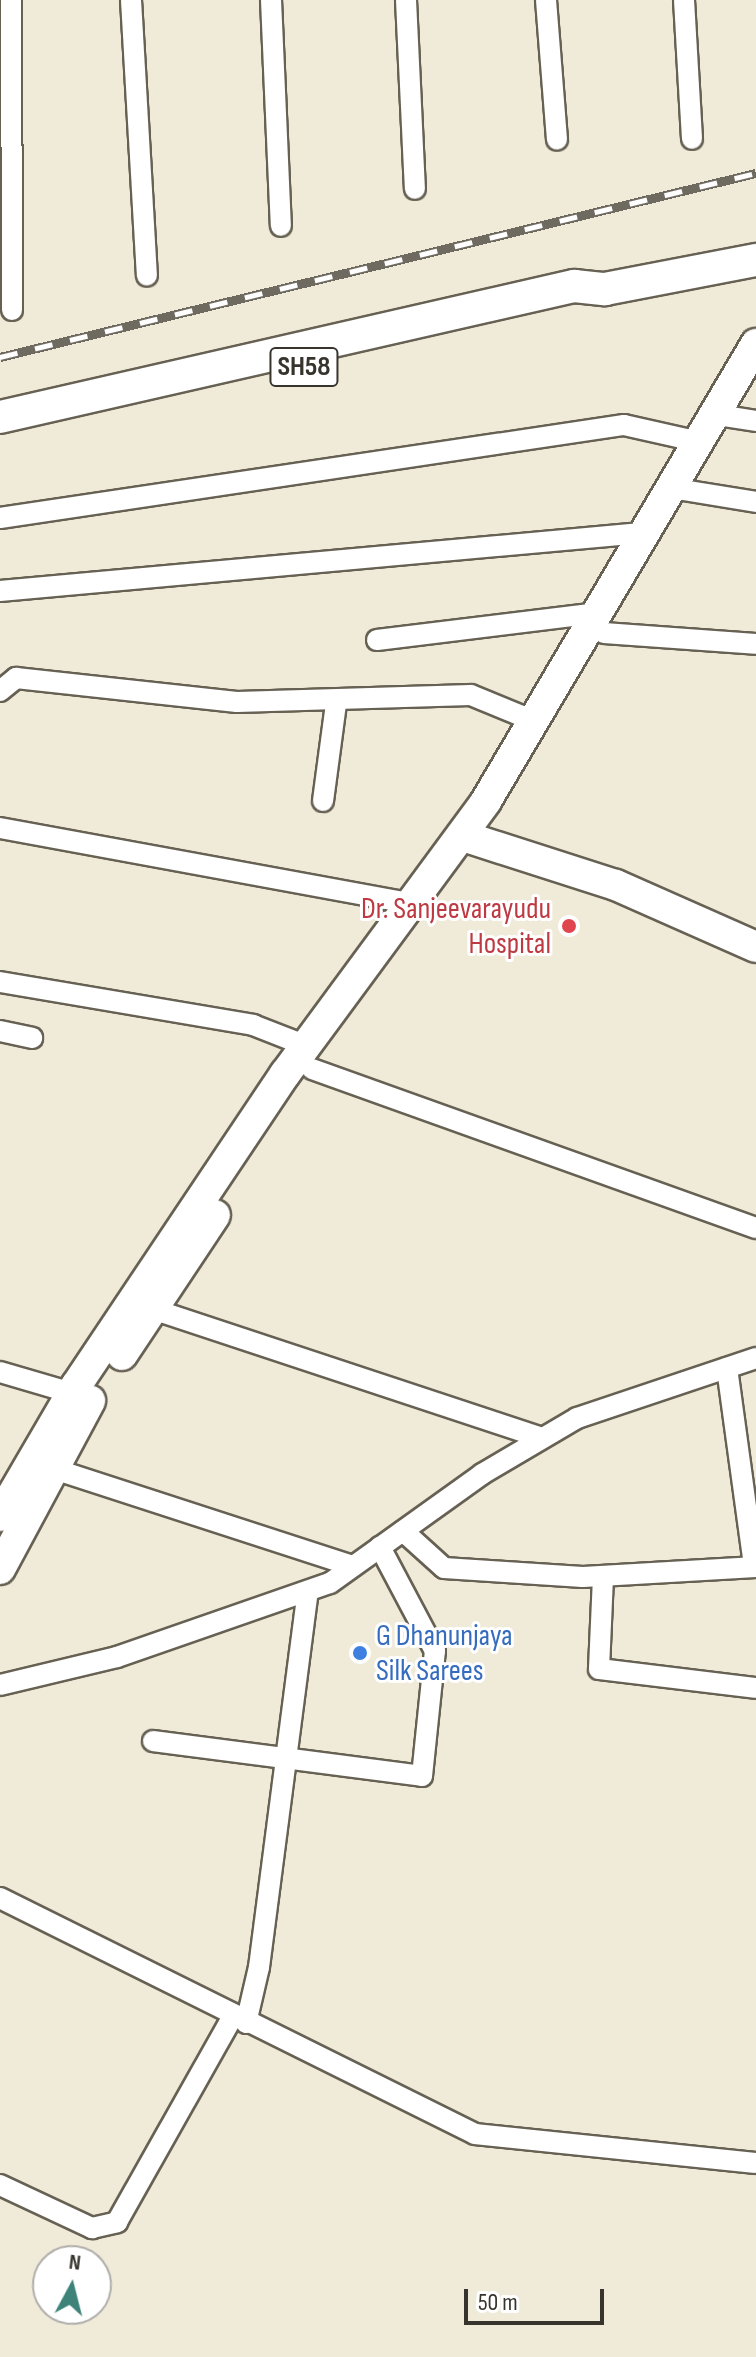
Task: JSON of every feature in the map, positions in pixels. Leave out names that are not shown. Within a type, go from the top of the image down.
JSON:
[{"type":"main road","name":"SH58","points":[[0,417],[574,286],[605,289],[756,260]]},
{"type":"main road","name":"SH58","points":[[0,439],[582,302],[605,289]]},
{"type":"main road","points":[[0,1516],[72,1393],[142,1306],[416,904],[470,838],[534,721],[600,623],[641,533],[754,351]]},
{"type":"main road","points":[[310,1058],[470,838],[683,490],[709,426]]},
{"type":"main road","points":[[470,838],[616,885],[756,947]]},
{"type":"main road","points":[[0,1569],[142,1306]]},
{"type":"street","points":[[11,0],[12,310]]},
{"type":"street","points":[[131,0],[147,276]]},
{"type":"street","points":[[271,0],[281,226]]},
{"type":"street","points":[[406,0],[415,189]]},
{"type":"street","points":[[546,0],[557,140]]},
{"type":"street","points":[[684,0],[692,139]]},
{"type":"street","points":[[0,518],[624,425],[709,426],[756,421]]},
{"type":"street","points":[[683,490],[756,502]]},
{"type":"street","points":[[0,591],[641,533]]},
{"type":"street","points":[[377,640],[600,623],[756,644]]},
{"type":"street","points":[[0,691],[16,678],[237,702],[336,704],[471,695],[534,721]]},
{"type":"street","points":[[323,801],[336,704]]},
{"type":"street","points":[[0,828],[416,904]]},
{"type":"street","points":[[0,982],[253,1025],[310,1058],[756,1228]]},
{"type":"street","points":[[0,1031],[32,1038]]},
{"type":"street","points":[[142,1306],[542,1438]]},
{"type":"street","points":[[0,1685],[117,1657],[308,1591],[353,1566],[542,1438],[577,1418],[756,1358]]},
{"type":"street","points":[[403,1531],[444,1568],[603,1577],[755,1566],[727,1368]]},
{"type":"street","points":[[0,1372],[72,1393]]},
{"type":"street","points":[[54,1469],[353,1566]]},
{"type":"street","points":[[153,1741],[406,1778],[425,1769],[432,1636],[380,1547]]},
{"type":"street","points":[[603,1577],[599,1669],[756,1688]]},
{"type":"street","points":[[0,2185],[92,2228],[117,2222],[239,2020],[288,1761],[308,1591]]},
{"type":"street","points":[[0,1898],[239,2020],[496,2140],[756,2163]]},
{"type":"railway","points":[[0,357],[756,173]]},
{"type":"place","name":"Dr. Sanjeevarayudu Hospital","points":[[569,926]]},
{"type":"place","name":"G Dhanunjaya Silk Sarees","points":[[360,1653]]}]
